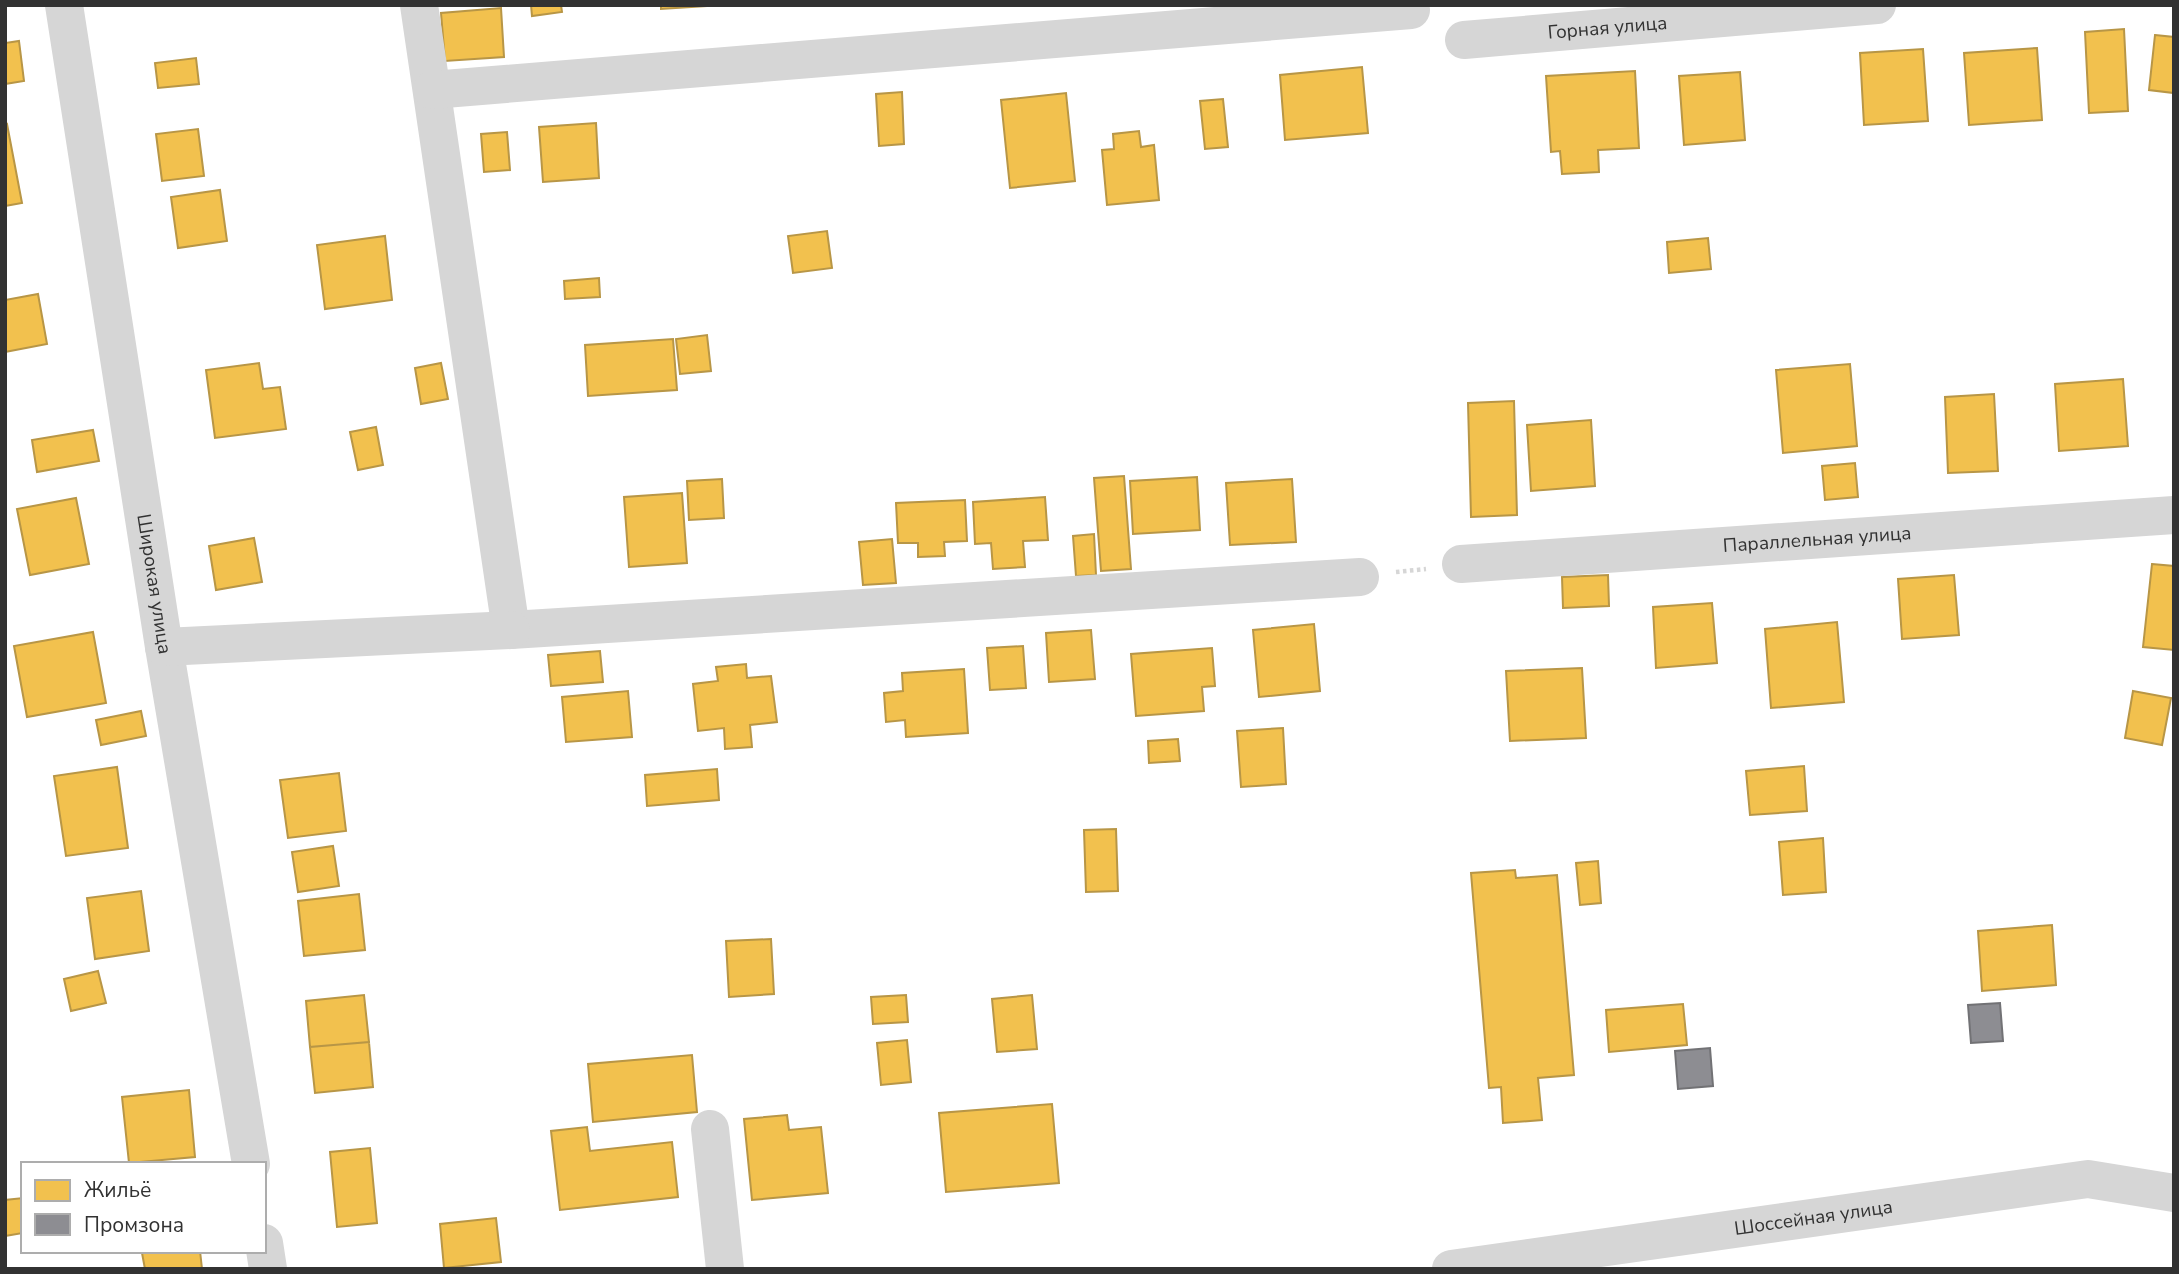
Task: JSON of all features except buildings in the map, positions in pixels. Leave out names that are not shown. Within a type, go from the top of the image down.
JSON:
[{"type":"street","name":"Широкая улица","points":[[64,5],[164,647],[251,1162]]},
{"type":"street","points":[[419,5],[511,630]]},
{"type":"street","name":"Горная улица","points":[[1464,40],[1877,5]]},
{"type":"street","points":[[432,90],[1411,10]]},
{"type":"street","name":"Параллельная улица","points":[[1461,564],[2174,515]]},
{"type":"street","points":[[164,647],[511,630],[1360,577]]},
{"type":"street","points":[[710,1129],[725,1269]]},
{"type":"street","name":"Шоссейная улица","points":[[1451,1269],[2088,1179],[2174,1194]]},
{"type":"path","points":[[1360,577],[1461,564]]}]
